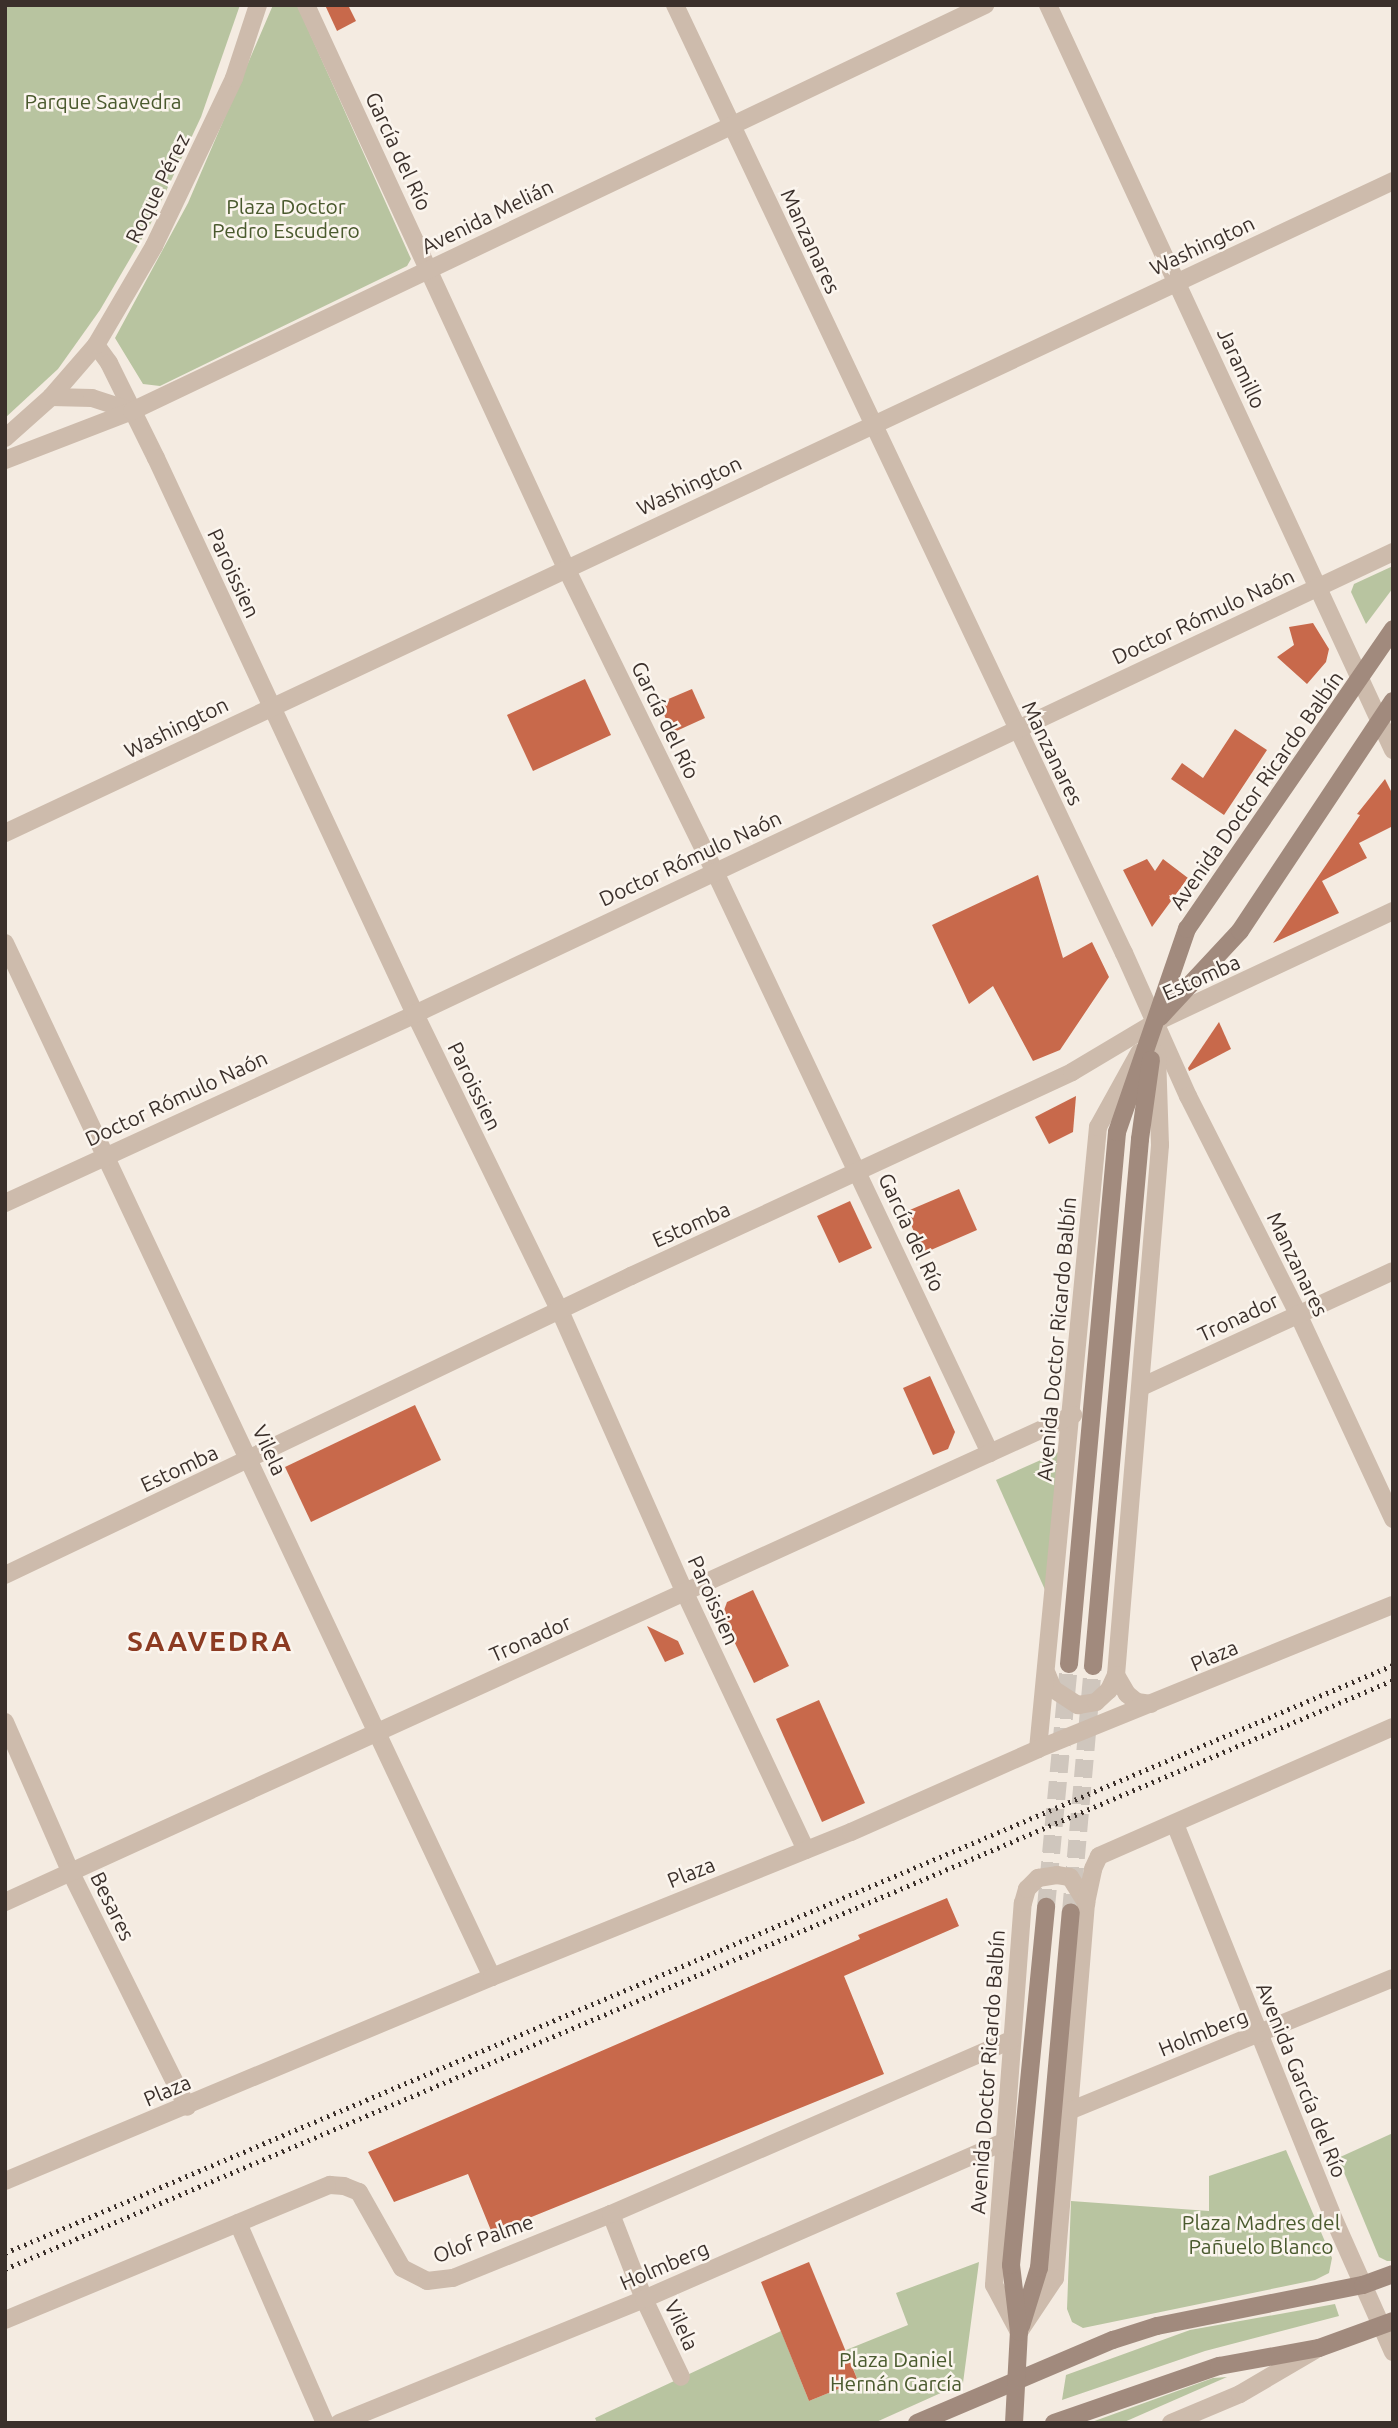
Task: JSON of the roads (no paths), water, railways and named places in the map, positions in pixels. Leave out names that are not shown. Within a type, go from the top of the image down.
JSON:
[{"type":"main road","name":"Avenida Doctor Ricardo Balbín","points":[[1156,1022],[1187,929],[1393,629]]},
{"type":"main road","name":"Avenida Doctor Ricardo Balbín","points":[[1156,1022],[1240,931],[1393,701]]},
{"type":"main road","points":[[1069,1664],[1116,1132],[1156,1022]]},
{"type":"main road","points":[[1093,1666],[1140,1139],[1156,1022]]},
{"type":"main road","points":[[1018,2332],[1011,2265],[1046,1907]]},
{"type":"main road","points":[[1018,2332],[1039,2268],[1078,1907]]},
{"type":"main road","points":[[917,2423],[1016,2380],[1157,2326],[1363,2285],[1393,2274]]},
{"type":"main road","points":[[1054,2423],[1219,2366],[1319,2348],[1387,2324]]},
{"type":"main road","name":"Avenida Doctor Ricardo Balbín","points":[[1014,2423],[1018,2332]]},
{"type":"street","name":"Roque Pérez","points":[[96,345],[154,246],[197,162],[234,78],[258,5]]},
{"type":"street","name":"García del Río","points":[[306,5],[566,568],[859,1172],[990,1453]]},
{"type":"street","name":"Manzanares","points":[[676,5],[1156,1022],[1194,1108],[1298,1314],[1393,1519]]},
{"type":"street","name":"Avenida Melián","points":[[5,460],[132,411],[985,5]]},
{"type":"street","name":"Jaramillo","points":[[1048,5],[1393,750]]},
{"type":"street","name":"Washington","points":[[5,833],[872,423],[1393,181]]},
{"type":"street","points":[[5,438],[51,397],[96,345]]},
{"type":"street","name":"Paroissien","points":[[96,345],[109,363],[415,1014],[560,1311],[685,1593],[806,1850]]},
{"type":"street","points":[[51,397],[92,397],[132,411]]},
{"type":"street","name":"Doctor Rómulo Naón","points":[[5,1203],[415,1014],[1393,552]]},
{"type":"street","name":"Estomba","points":[[5,1575],[560,1311],[1072,1072],[1156,1022],[1393,911]]},
{"type":"street","name":"Vilela","points":[[5,943],[492,1977]]},
{"type":"street","name":"Avenida Doctor Ricardo Balbín","points":[[1116,1675],[1160,1145],[1156,1022]]},
{"type":"street","name":"Avenida Doctor Ricardo Balbín","points":[[1038,1749],[1073,1415],[1098,1127],[1156,1022]]},
{"type":"street","name":"Tronador","points":[[1141,1387],[1393,1271]]},
{"type":"street","name":"Tronador","points":[[5,1902],[1073,1415]]},
{"type":"street","name":"Plaza","points":[[5,2181],[492,1977],[806,1850],[1038,1749],[1393,1605]]},
{"type":"street","points":[[1047,1674],[1053,1689],[1079,1705],[1096,1702],[1109,1690],[1116,1675]]},
{"type":"street","points":[[1116,1675],[1127,1694],[1137,1703],[1150,1704]]},
{"type":"street","name":"Besares","points":[[5,1721],[71,1873],[187,2107]]},
{"type":"street","points":[[1018,2332],[1055,2278],[1069,2111],[1078,1907],[1099,1856],[1393,1727]]},
{"type":"street","name":"Avenida García del Río","points":[[1175,1824],[1363,2285],[1387,2324],[1393,2352]]},
{"type":"street","name":"Avenida Doctor Ricardo Balbín","points":[[1018,2332],[994,2285],[1027,1889],[1038,1878],[1057,1875],[1070,1877],[1078,1907]]},
{"type":"street","name":"Holmberg","points":[[1069,2111],[1393,1978]]},
{"type":"street","name":"Olof Palme","points":[[5,2320],[330,2185],[344,2186],[359,2192],[402,2268],[427,2281],[453,2278],[611,2214],[1013,2040]]},
{"type":"street","name":"Holmberg","points":[[339,2423],[645,2298],[1004,2142]]},
{"type":"street","name":"Vilela","points":[[611,2214],[681,2377]]},
{"type":"street","points":[[238,2223],[325,2423]]},
{"type":"street","points":[[1171,2423],[1240,2394],[1319,2348]]},
{"type":"tunnel","points":[[1046,1907],[1069,1664]]},
{"type":"tunnel","points":[[1071,1912],[1093,1666]]},
{"type":"railway","points":[[5,2253],[1393,1665]]},
{"type":"railway","points":[[5,2269],[1393,1680]]},
{"type":"district","name":"SAAVEDRA","points":[[210,1641]]},
{"type":"park label","name":"Parque Saavedra","points":[[103,101]]},
{"type":"park label","name":"Plaza Doctor Pedro Escudero","points":[[286,218]]},
{"type":"park label","name":"Plaza Madres del Pañuelo Blanco","points":[[1261,2234]]},
{"type":"park label","name":"Plaza Daniel Hernán García","points":[[896,2371]]}]
